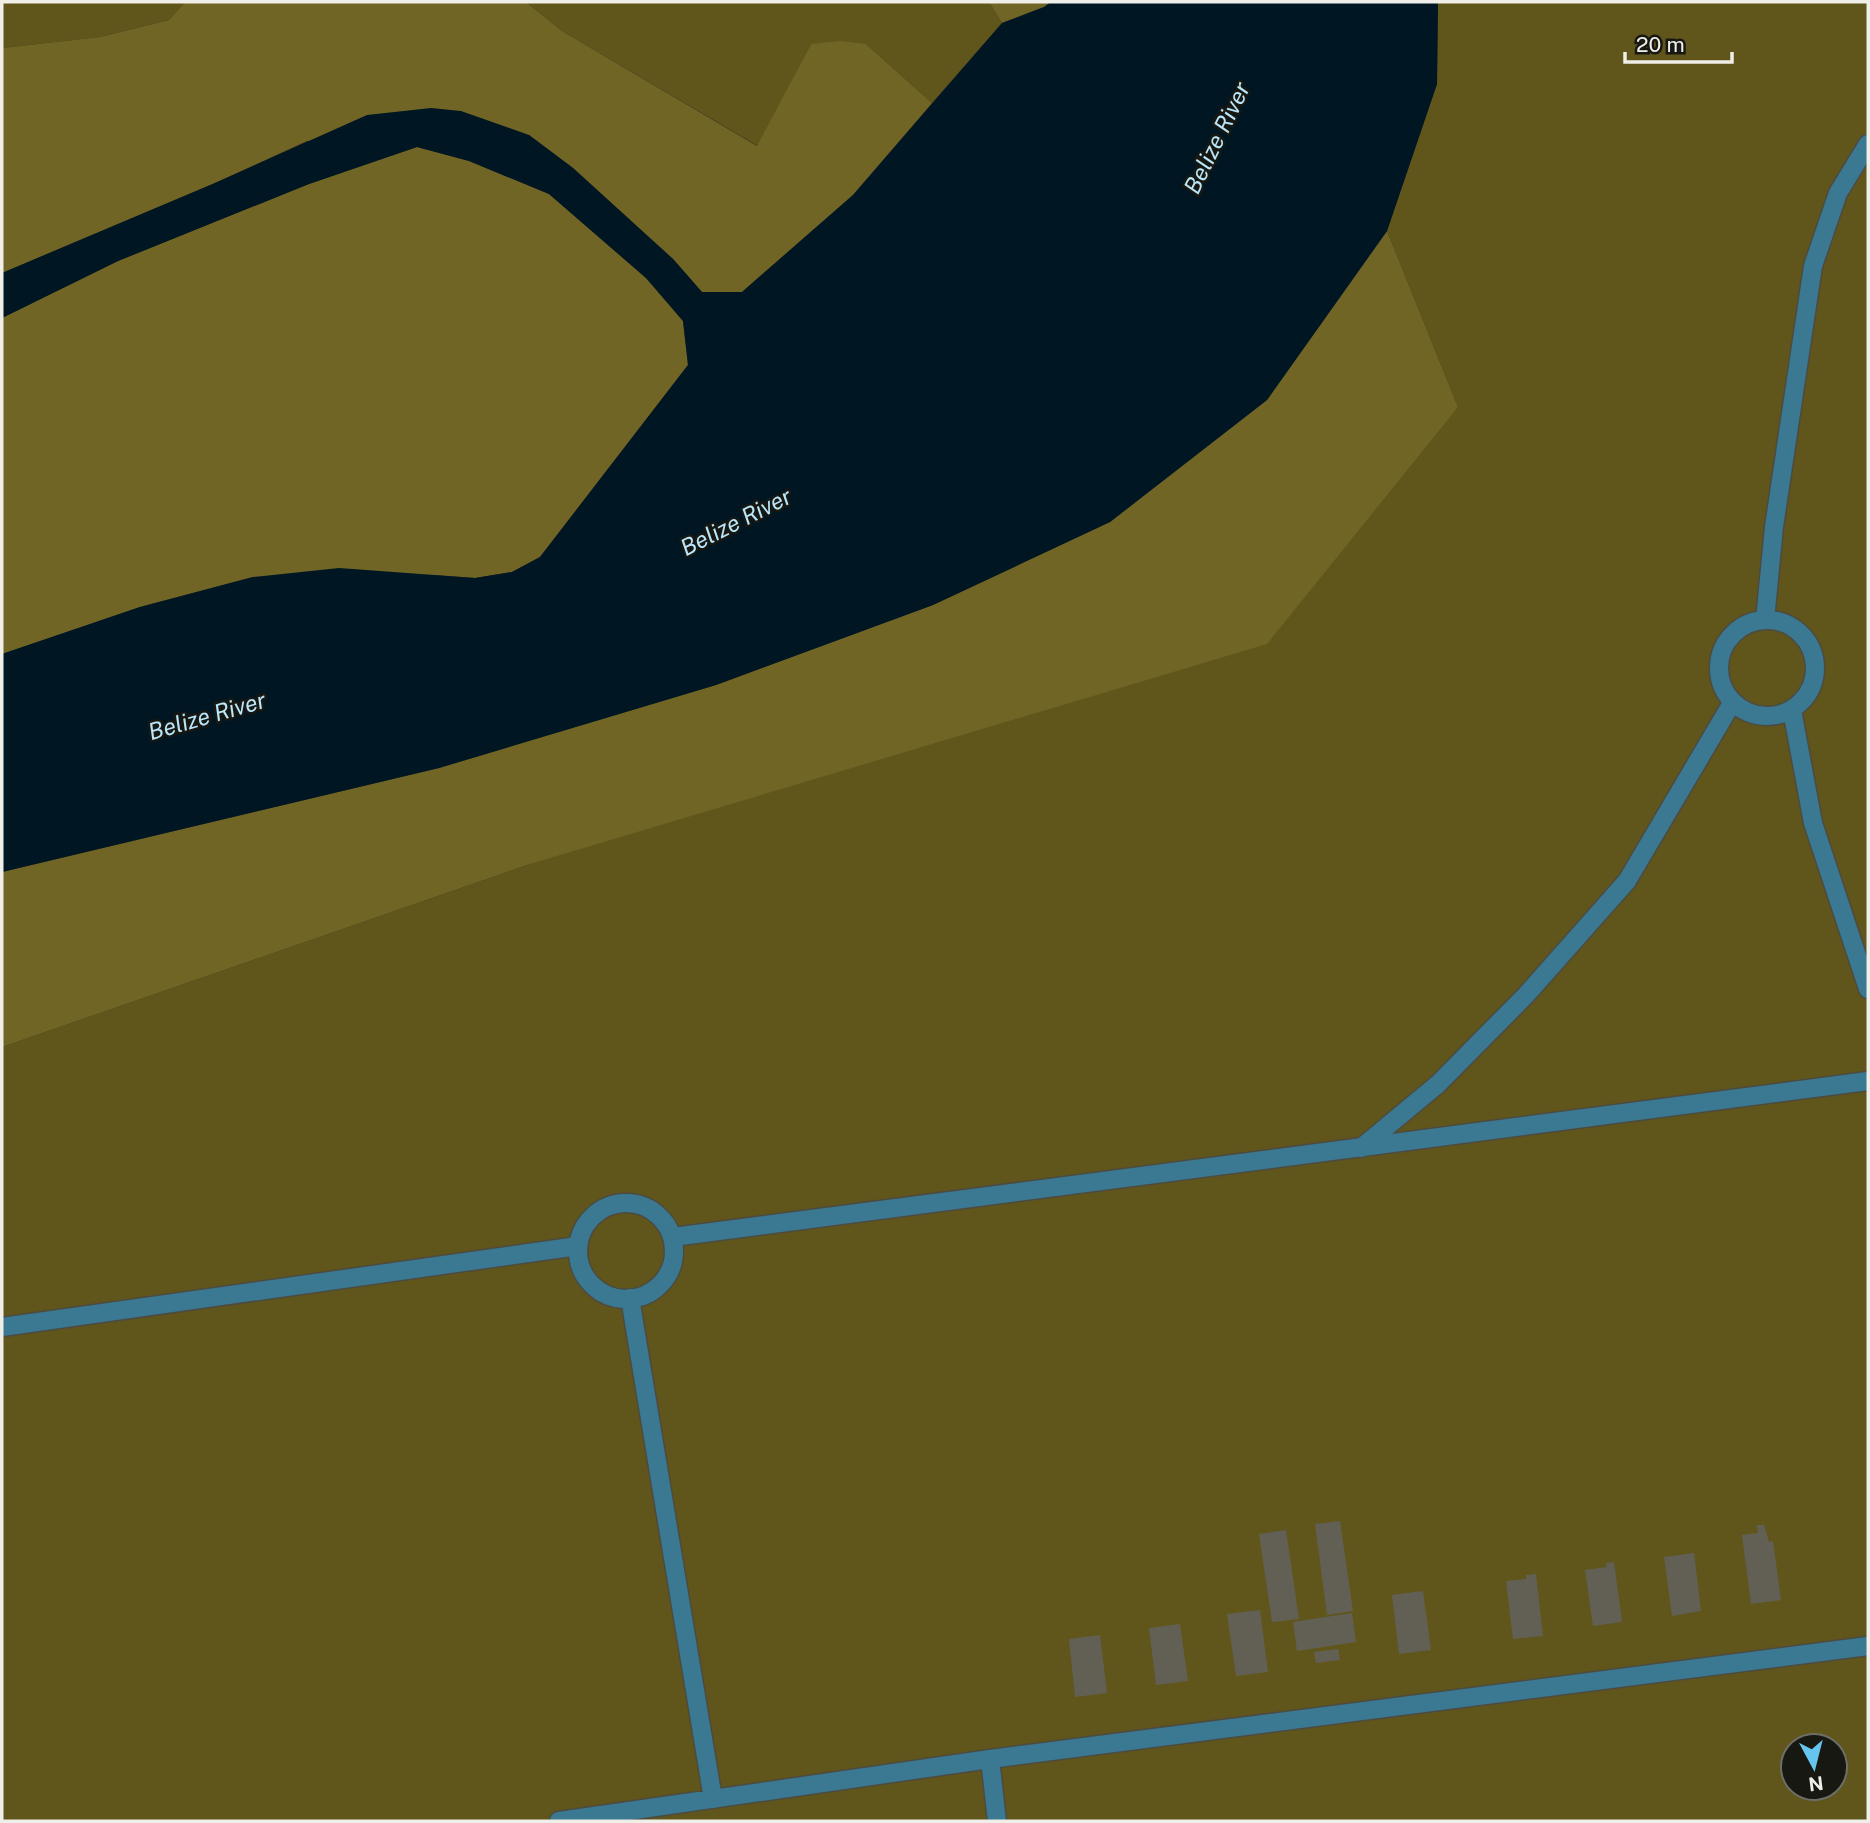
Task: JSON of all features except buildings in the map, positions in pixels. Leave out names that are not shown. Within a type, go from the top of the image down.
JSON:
[{"type":"street","points":[[1765,620],[1774,527],[1813,266],[1838,193],[1868,144]]},
{"type":"street","points":[[1765,620],[1781,622],[1795,629],[1807,640],[1814,654],[1816,670],[1813,686],[1805,699],[1792,710],[1777,716],[1761,717],[1732,703],[1723,690],[1719,659],[1725,644],[1735,631],[1749,623],[1765,620]]},
{"type":"street","points":[[1361,1149],[1448,1074],[1526,995],[1628,881],[1732,703]]},
{"type":"street","points":[[1792,710],[1813,823],[1868,989]]},
{"type":"street","points":[[673,1237],[1868,1081]]},
{"type":"street","points":[[624,1202],[640,1204],[654,1211],[666,1222],[673,1237],[675,1252],[672,1268],[652,1292],[620,1299],[605,1294],[592,1285],[582,1272],[578,1246],[584,1226],[594,1214],[608,1205],[624,1202]]},
{"type":"street","points":[[2,1327],[578,1246]]},
{"type":"street","points":[[630,1298],[713,1799]]},
{"type":"street","points":[[559,1821],[990,1759],[1868,1646]]},
{"type":"street","points":[[990,1759],[997,1821]]},
{"type":"shaded area","points":[[2,2],[185,2],[169,20],[100,37],[2,48]]},
{"type":"shaded area","points":[[185,2],[526,2],[562,31],[757,146],[811,44],[840,41],[866,44],[932,103],[853,195],[742,292],[702,292],[673,259],[573,168],[529,135],[307,141],[2,273],[2,48],[100,37],[169,20]]},
{"type":"shaded area","points":[[526,2],[989,2],[1002,23],[932,103],[866,44],[811,44],[758,146],[562,31]]},
{"type":"shaded area","points":[[989,2],[1051,2],[1002,23]]},
{"type":"shaded area","points":[[1438,2],[1868,2],[1868,1821],[2,1821],[2,1047],[530,864],[1458,407],[1387,231],[1437,84]]},
{"type":"shaded area","points":[[417,147],[469,161],[549,194],[646,278],[683,321],[688,365],[540,557],[512,572],[475,578],[434,575],[253,577],[140,607],[2,654],[2,318],[118,261],[309,184]]},
{"type":"shaded area","points":[[1387,231],[1458,407],[1267,644],[530,864],[2,1047],[2,872],[439,768],[716,685],[933,605],[1110,522],[1267,400]]},
{"type":"water","name":"Belize River","points":[[1051,2],[1438,2],[1437,84],[1387,231],[1267,400],[1110,522],[933,605],[716,685],[439,768],[2,872],[2,654],[140,607],[253,577],[339,568],[475,578],[512,572],[540,557],[688,365],[683,321],[646,278],[549,194],[469,161],[417,147],[309,184],[118,261],[2,318],[2,273],[367,115],[431,108],[461,111],[529,135],[573,168],[673,259],[702,292],[742,292],[853,195],[1002,23]]}]
